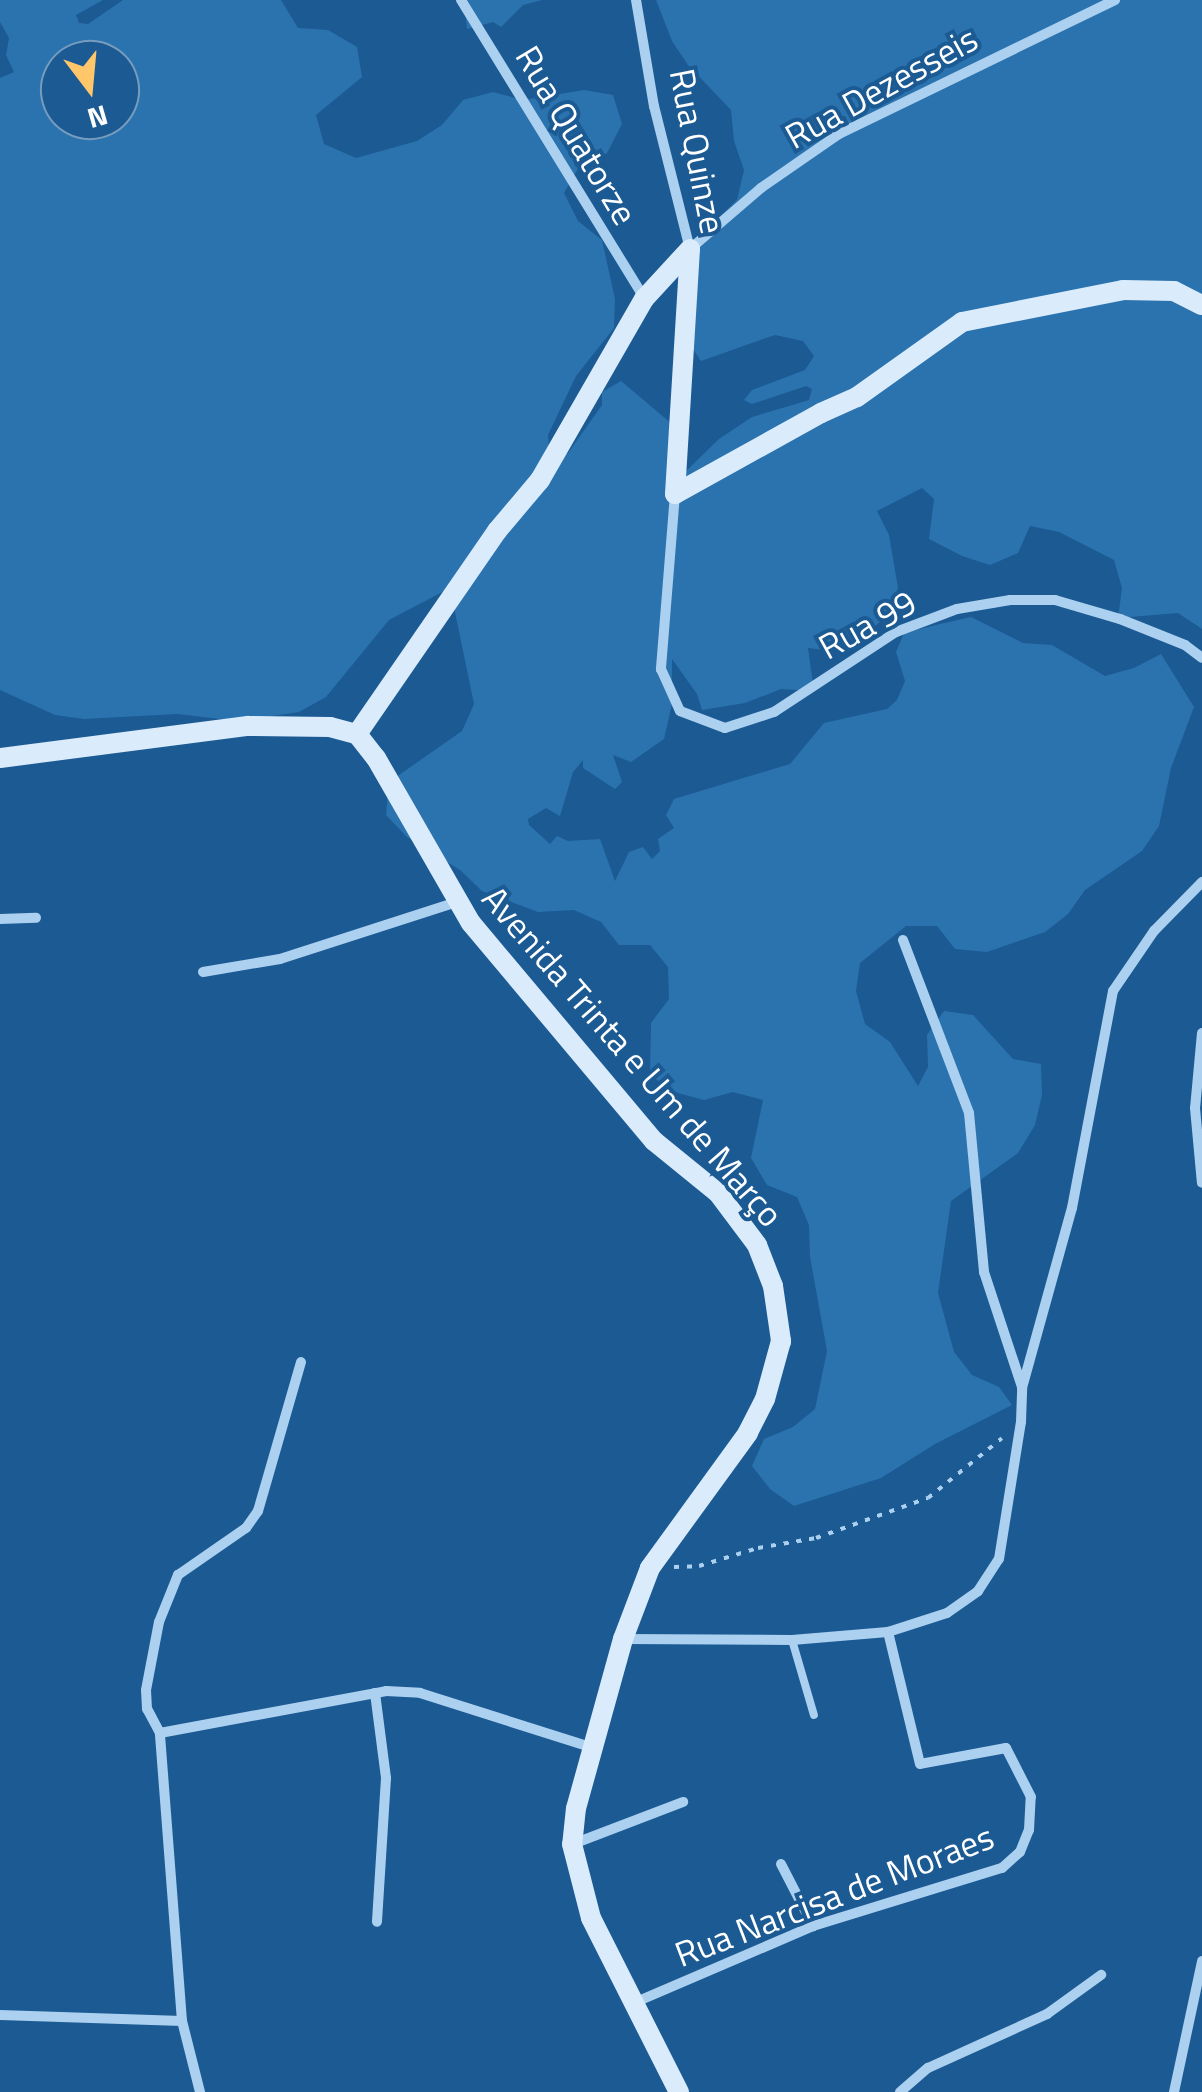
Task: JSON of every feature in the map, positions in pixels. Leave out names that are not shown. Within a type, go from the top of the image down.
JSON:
[{"type":"street","name":"Rua Quatorze","points":[[461,0],[644,299]]},
{"type":"street","name":"Rua Quinze","points":[[357,734],[497,532],[540,480],[644,299],[690,249],[654,106],[636,0]]},
{"type":"street","name":"Rua Dezesseis","points":[[690,249],[761,188],[838,134],[1115,0]]},
{"type":"street","points":[[674,494],[690,249]]},
{"type":"street","points":[[674,494],[821,413],[858,398],[962,322],[1123,290],[1174,290],[1202,305]]},
{"type":"street","name":"Rua 99","points":[[674,494],[661,669],[680,711],[725,728],[774,712],[896,632],[956,609],[1010,600],[1054,600],[1120,619],[1185,646],[1202,658]]},
{"type":"street","points":[[0,758],[248,726],[330,727],[357,734]]},
{"type":"street","name":"Avenida Trinta e Um de Março","points":[[357,734],[376,758],[456,902],[654,1141],[718,1194],[757,1245],[773,1286],[781,1341],[765,1399],[748,1433],[650,1568],[623,1639],[592,1748],[572,1844],[591,1918],[680,2092]]},
{"type":"street","points":[[623,1639],[792,1640],[888,1632],[946,1613],[978,1591],[999,1560],[1021,1422],[1022,1388],[1072,1208],[1112,991],[1154,931],[1202,882]]},
{"type":"street","points":[[203,972],[280,959],[456,902]]},
{"type":"street","points":[[0,919],[36,918]]},
{"type":"street","points":[[903,940],[969,1112],[984,1272],[1022,1388]]},
{"type":"street","points":[[1202,1033],[1195,1108],[1202,1183]]},
{"type":"street","points":[[200,2092],[182,2020],[160,1733],[147,1709],[146,1690],[159,1622],[175,1581],[186,1566],[246,1528],[258,1511],[301,1362]]},
{"type":"street","name":"Rua Narcisa de Moraes","points":[[636,2002],[813,1926],[1002,1868],[1020,1852],[1029,1830],[1031,1796],[1006,1748],[920,1764],[888,1632]]},
{"type":"street","points":[[160,1733],[375,1693],[420,1693],[592,1748]]},
{"type":"street","points":[[375,1693],[386,1778],[377,1922]]},
{"type":"street","points":[[572,1844],[684,1802]]},
{"type":"street","points":[[781,1864],[813,1926]]},
{"type":"street","points":[[1174,2092],[1202,1961]]},
{"type":"street","points":[[900,2092],[928,2068],[1047,2014],[1101,1975]]},
{"type":"street","points":[[0,2015],[182,2020]]},
{"type":"lane","points":[[792,1640],[814,1716]]},
{"type":"path","points":[[650,1568],[699,1566],[758,1548],[816,1538],[928,1498],[1021,1422]]},
{"type":"shaded area","points":[[0,0],[103,0],[76,15],[79,23],[88,24],[123,0],[281,0],[298,28],[328,30],[357,47],[362,77],[316,115],[324,144],[356,158],[417,141],[442,125],[463,100],[493,92],[523,100],[584,90],[613,95],[622,124],[607,153],[579,167],[564,193],[578,221],[602,240],[615,299],[614,328],[576,376],[548,435],[550,460],[568,453],[602,405],[602,392],[621,381],[672,424],[681,476],[719,439],[752,417],[809,400],[812,389],[806,386],[752,404],[744,400],[752,390],[805,370],[814,356],[803,341],[775,335],[701,361],[685,337],[681,275],[714,222],[737,200],[744,170],[734,141],[731,110],[688,65],[672,41],[656,0],[1202,0],[1202,629],[1178,613],[1118,618],[1122,588],[1114,560],[1059,532],[1030,526],[1018,553],[990,565],[962,556],[929,539],[934,499],[922,488],[877,511],[889,535],[898,588],[891,611],[862,639],[851,640],[833,651],[808,648],[814,691],[781,689],[745,703],[702,710],[697,694],[672,659],[672,704],[664,739],[631,762],[613,755],[622,782],[615,789],[583,768],[583,760],[573,772],[560,816],[546,808],[528,819],[529,825],[550,844],[557,836],[568,841],[600,839],[615,881],[629,852],[643,847],[652,859],[660,851],[658,839],[674,828],[666,815],[674,799],[790,764],[824,723],[887,709],[897,700],[905,681],[896,652],[904,633],[971,617],[1023,643],[1052,645],[1105,676],[1134,668],[1161,654],[1194,707],[1171,768],[1159,826],[1142,851],[1085,890],[1068,914],[1045,932],[987,952],[955,949],[937,926],[906,926],[860,963],[856,991],[865,1024],[890,1042],[918,1086],[928,1067],[927,1035],[944,1011],[973,1015],[1013,1059],[1041,1064],[1042,1095],[1035,1125],[1018,1153],[951,1201],[938,1293],[954,1352],[972,1375],[999,1387],[1012,1405],[935,1444],[881,1478],[794,1506],[770,1489],[752,1466],[764,1439],[793,1427],[815,1409],[827,1351],[810,1257],[809,1225],[797,1197],[767,1185],[751,1158],[763,1100],[733,1092],[704,1100],[674,1092],[650,1075],[651,1023],[669,999],[668,967],[650,945],[619,945],[601,922],[574,910],[538,912],[482,891],[460,870],[407,837],[386,815],[389,782],[462,731],[474,704],[450,588],[389,620],[326,697],[299,712],[238,721],[177,714],[84,719],[55,715],[0,690],[0,78],[14,72],[6,55],[9,38],[0,22]]},
{"type":"shaded area","points":[[464,0],[542,0],[523,5],[501,27],[493,22],[467,29]]}]
